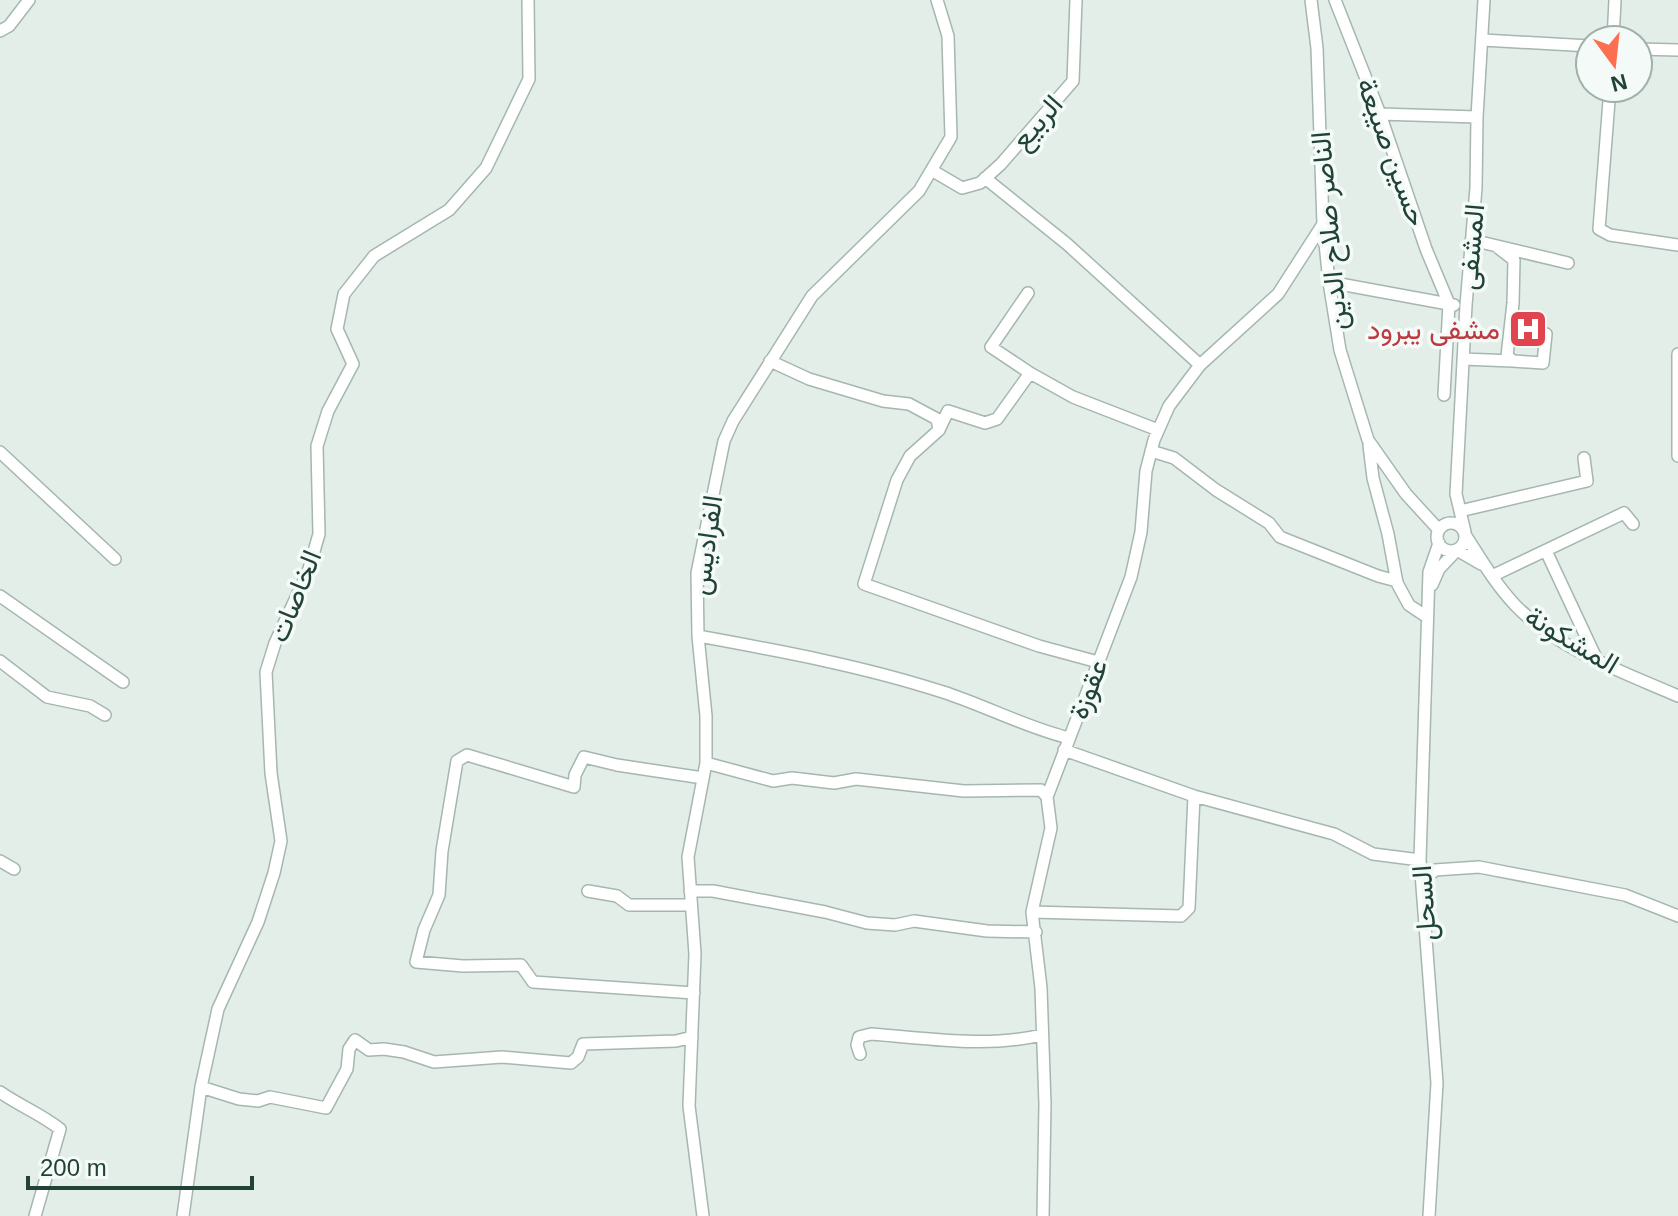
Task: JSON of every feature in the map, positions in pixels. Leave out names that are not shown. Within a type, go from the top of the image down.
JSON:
[{"type":"street","points":[[0,31],[9,26],[29,0]]},
{"type":"street","name":"الخاصات","points":[[183,1216],[201,1087],[218,1009],[258,922],[281,841],[271,773],[266,672],[275,643],[308,572],[319,534],[317,446],[328,411],[353,364],[337,329],[344,294],[374,256],[449,210],[486,168],[529,79],[528,0]]},
{"type":"street","name":"الفراديس","points":[[703,1216],[689,1106],[695,954],[688,857],[706,763],[697,573],[724,441],[733,421],[812,296],[919,191],[951,137],[948,36],[937,0]]},
{"type":"street","name":"الربيع","points":[[985,178],[1001,164],[1073,81],[1076,0]]},
{"type":"street","name":"الناصر صلاح الدين","points":[[1311,0],[1317,48],[1323,224],[1340,350],[1368,440],[1427,518],[1441,528]]},
{"type":"street","name":"حسين صيبعة","points":[[1335,0],[1449,304]]},
{"type":"street","name":"المشفى","points":[[1456,494],[1476,188],[1484,0]]},
{"type":"street","points":[[1614,24],[1615,0]]},
{"type":"street","points":[[1483,40],[1574,45]]},
{"type":"street","points":[[1654,49],[1678,50]]},
{"type":"street","points":[[1609,104],[1599,229],[1610,235],[1678,245]]},
{"type":"street","points":[[1380,114],[1477,117]]},
{"type":"street","points":[[933,171],[962,188],[980,183],[985,178],[1067,244],[1200,365]]},
{"type":"street","name":"عقوزة","points":[[1043,1216],[1045,1104],[1036,932],[1032,912],[1051,828],[1047,797],[1131,577],[1141,532],[1146,471],[1169,406],[1200,365],[1278,294],[1323,224]]},
{"type":"street","points":[[1472,240],[1568,263]]},
{"type":"street","points":[[1496,246],[1514,260],[1507,356],[1513,361]]},
{"type":"street","points":[[1329,282],[1466,305]]},
{"type":"street","points":[[1028,293],[991,347],[1073,397],[1158,430]]},
{"type":"street","points":[[1444,395],[1449,304]]},
{"type":"street","points":[[1463,359],[1543,363],[1546,334]]},
{"type":"street","points":[[1678,354],[1678,456]]},
{"type":"street","points":[[770,361],[809,379],[883,401],[909,404],[937,419],[939,430]]},
{"type":"street","points":[[1030,373],[997,419],[985,423],[948,411],[939,430],[910,456],[897,480],[864,584],[1026,642],[1098,662]]},
{"type":"street","points":[[1368,440],[1373,478],[1397,581],[1409,605],[1427,617]]},
{"type":"street","points":[[1151,451],[1174,458],[1216,490],[1269,523],[1280,537],[1397,581]]},
{"type":"street","points":[[0,452],[115,559]]},
{"type":"street","points":[[1460,511],[1587,481],[1584,458]]},
{"type":"street","points":[[1430,589],[1439,569],[1464,543],[1465,534],[1456,494]]},
{"type":"street","points":[[1456,494],[1441,528],[1439,543],[1445,549],[1457,550],[1481,564]]},
{"type":"street","points":[[1492,576],[1624,513],[1633,524]]},
{"type":"street","points":[[1441,528],[1455,523],[1465,534],[1481,564]]},
{"type":"street","name":"السحل","points":[[1429,1216],[1437,1083],[1420,860],[1429,572],[1439,543]]},
{"type":"street","points":[[1546,551],[1598,660]]},
{"type":"street","name":"المشكونة","points":[[1481,564],[1517,607],[1552,634],[1598,660],[1678,696]]},
{"type":"street","points":[[0,596],[123,682]]},
{"type":"street","points":[[698,636],[877,673],[943,692],[1194,796],[1334,834],[1373,854],[1420,860]]},
{"type":"street","points":[[0,661],[47,697],[90,706],[105,715]]},
{"type":"street","points":[[694,993],[533,982],[521,965],[463,966],[416,962],[424,930],[439,895],[442,851],[457,761],[467,755],[574,787],[575,775],[584,757],[703,778]]},
{"type":"street","points":[[706,763],[773,781],[792,778],[834,783],[856,779],[964,791],[1041,790],[1047,797]]},
{"type":"street","points":[[1032,912],[1181,916],[1187,913],[1194,796]]},
{"type":"street","points":[[0,861],[14,869]]},
{"type":"street","points":[[1422,882],[1435,870],[1479,867],[1625,895],[1678,916]]},
{"type":"street","points":[[588,891],[617,896],[629,905],[691,905]]},
{"type":"street","points":[[690,891],[713,891],[867,923],[895,925],[914,921],[987,931],[1036,932]]},
{"type":"street","points":[[860,1054],[857,1045],[859,1037],[871,1034],[950,1041],[1023,1040],[1042,1035]]},
{"type":"street","points":[[201,1087],[239,1099],[258,1101],[270,1097],[326,1108],[347,1069],[349,1049],[355,1040],[369,1050],[394,1050],[434,1062],[502,1057],[571,1063],[578,1057],[583,1044],[676,1041],[692,1037]]},
{"type":"street","points":[[0,1092],[20,1106],[40,1113],[60,1129],[35,1216]]},
{"type":"place","name":"مشفى يبرود","points":[[1528,329]]}]
